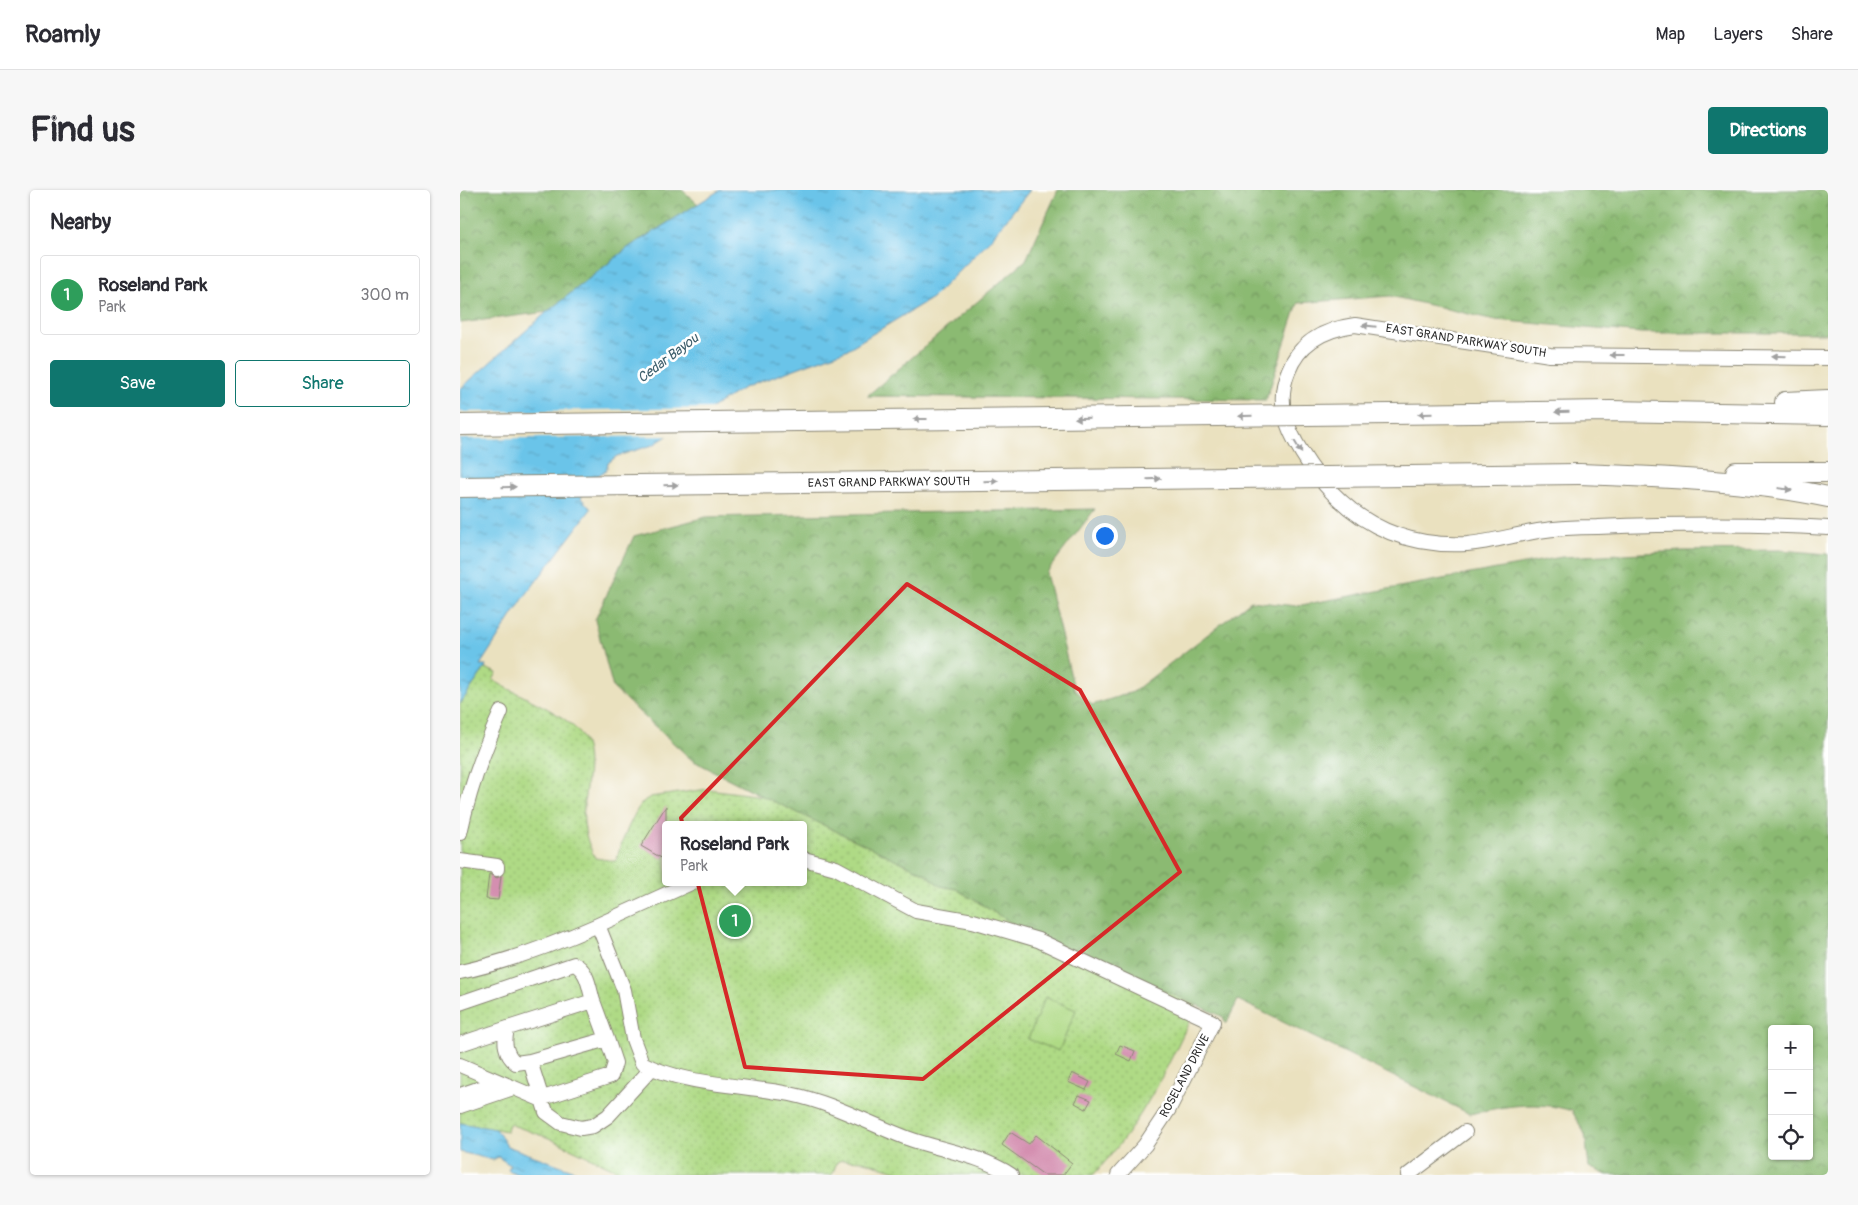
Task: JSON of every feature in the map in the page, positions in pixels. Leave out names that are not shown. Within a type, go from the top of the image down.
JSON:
[{"type":"highway","points":[[1610,411],[1828,400]]},
{"type":"highway","points":[[460,425],[1610,411],[1828,415]]},
{"type":"highway","name":"EAST GRAND PARKWAY SOUTH","points":[[460,487],[1828,472]]},
{"type":"highway","points":[[1579,474],[1686,478],[1756,484],[1828,497]]},
{"type":"street","name":"EAST GRAND PARKWAY SOUTH","points":[[1828,358],[1550,355],[1355,325],[1321,334],[1299,353],[1288,370],[1283,387],[1282,405],[1285,422],[1295,442],[1320,480],[1334,496],[1355,514],[1378,528],[1425,543],[1469,544],[1540,531],[1597,527],[1717,525],[1828,528]]},
{"type":"street","points":[[460,833],[472,785],[487,741],[501,712]]},
{"type":"street","name":"ROSELAND DRIVE","points":[[807,860],[836,868],[916,911],[973,921],[1038,940],[1212,1022],[1169,1109],[1145,1145],[1118,1175]]},
{"type":"street","points":[[460,861],[497,866],[497,869]]},
{"type":"street","points":[[460,972],[482,968],[567,938],[684,886]]},
{"type":"street","points":[[598,925],[624,990],[637,1053],[642,1063],[673,1075],[818,1101],[856,1115],[908,1139],[986,1162],[1011,1175]]},
{"type":"street","points":[[460,1003],[574,964],[584,972],[615,1063],[611,1076],[540,1099],[460,1065]]},
{"type":"street","points":[[460,1044],[593,1001]]},
{"type":"street","points":[[508,1028],[504,1040],[510,1059],[516,1063],[530,1061],[607,1039]]},
{"type":"street","points":[[530,1061],[540,1099],[546,1112],[560,1123],[581,1128],[593,1126],[608,1116],[652,1068]]},
{"type":"street","points":[[460,1095],[498,1082]]},
{"type":"street","points":[[460,1106],[513,1088]]},
{"type":"street","points":[[1408,1175],[1465,1132]]},
{"type":"highlighted area","points":[[907,584],[1080,690],[1180,872],[923,1079],[745,1067],[681,818]]},
{"type":"green space","points":[[460,190],[682,190],[698,204],[629,247],[547,312],[460,323]]},
{"type":"green space","points":[[1058,190],[1828,190],[1828,333],[1642,333],[1495,320],[1390,296],[1298,303],[1266,400],[867,396],[1026,260]]},
{"type":"green space","points":[[1095,509],[1046,573],[1074,689],[1092,705],[1133,692],[1251,601],[1296,606],[1562,557],[1683,551],[1781,550],[1828,554],[1828,1175],[1607,1175],[1589,1167],[1585,1134],[1572,1111],[1546,1106],[1521,1105],[1470,1114],[1238,1000],[1226,1024],[1223,1017],[1213,1012],[1018,927],[956,889],[940,886],[926,874],[762,796],[692,760],[613,688],[595,620],[634,536],[706,517]]},
{"type":"green space","points":[[485,668],[497,673],[493,680],[559,715],[576,729],[583,739],[587,749],[588,761],[584,822],[585,831],[595,858],[616,861],[636,812],[644,801],[650,797],[708,789],[762,796],[926,874],[940,886],[956,889],[1018,927],[1197,1005],[1164,1073],[1139,1116],[1110,1156],[1093,1175],[909,1175],[863,1161],[842,1160],[837,1162],[832,1175],[627,1175],[549,1138],[509,1124],[507,1131],[460,1123],[460,704]]},
{"type":"green space","points":[[1045,997],[1076,1010],[1059,1051],[1028,1039]]},
{"type":"water","name":"Cedar Bayou","points":[[720,190],[1030,190],[989,241],[932,298],[846,350],[743,388],[653,445],[617,456],[608,463],[606,471],[590,482],[581,498],[591,509],[525,596],[480,665],[486,665],[460,704],[460,389],[547,312],[629,247]]},
{"type":"water","points":[[460,1123],[496,1129],[507,1146],[586,1175],[520,1175],[508,1170],[510,1165],[498,1157],[493,1160],[460,1152]]},
{"type":"pier","points":[[717,408],[671,436],[460,439],[460,412]]},
{"type":"building","points":[[666,806],[666,821],[662,821],[662,858],[641,846]]},
{"type":"building","points":[[489,874],[497,878],[501,876],[498,900],[486,899]]},
{"type":"building","points":[[1120,1045],[1135,1051],[1131,1061],[1116,1054]]},
{"type":"building","points":[[1072,1073],[1090,1082],[1086,1090],[1068,1082]]},
{"type":"building","points":[[1079,1095],[1091,1100],[1086,1109],[1075,1103]]},
{"type":"building","points":[[1010,1132],[1029,1144],[1036,1135],[1072,1163],[1063,1175],[1044,1175],[1002,1145]]},
{"type":"place","name":"Roseland Park","points":[[735,921]]}]
